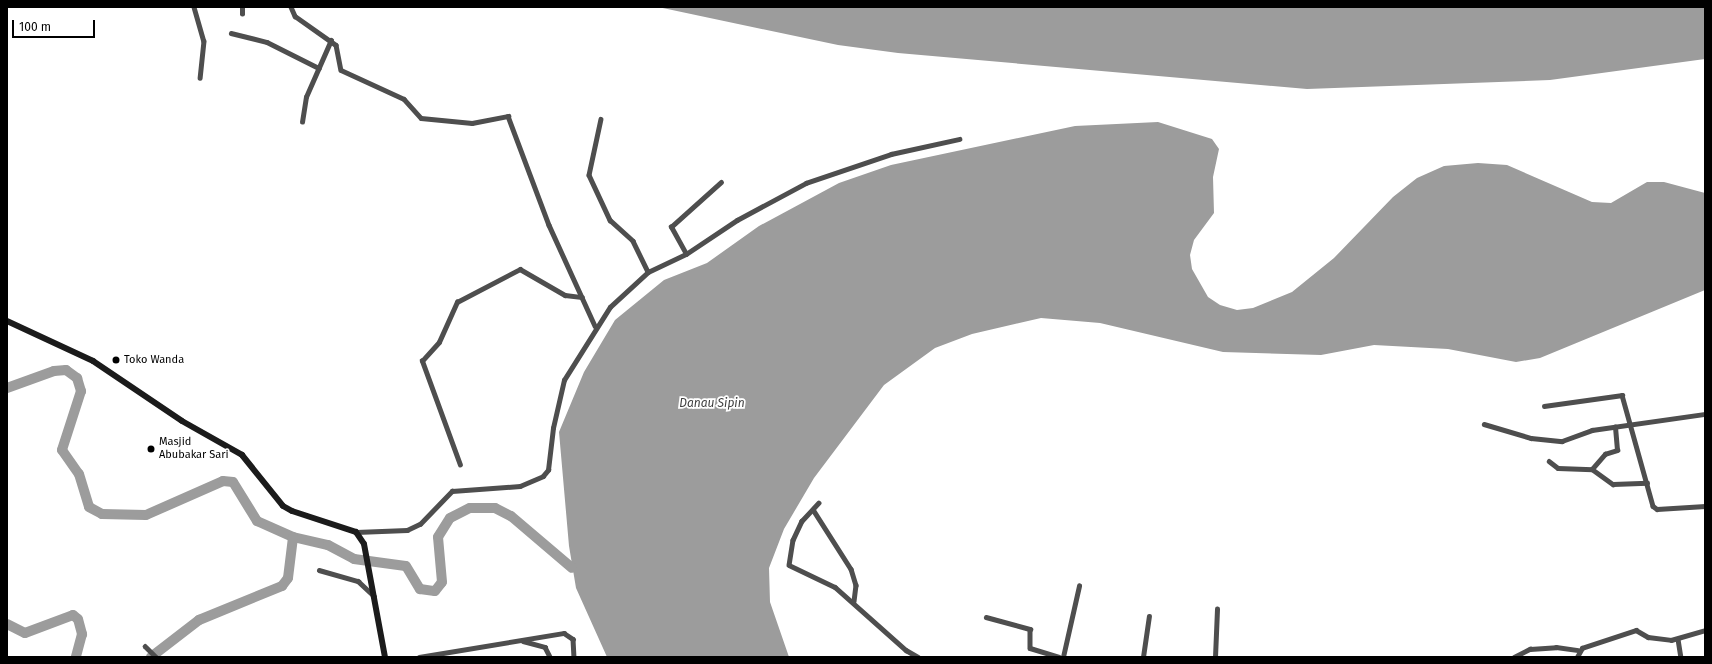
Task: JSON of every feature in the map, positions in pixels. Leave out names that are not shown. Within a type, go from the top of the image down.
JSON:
[{"type":"main road","points":[[7,321],[93,361],[182,421],[242,455],[287,509],[356,532],[364,544],[373,585],[385,657]]},
{"type":"street","points":[[194,7],[204,41],[200,78]]},
{"type":"street","points":[[242,7],[242,14]]},
{"type":"street","points":[[291,7],[295,16],[331,40],[338,47],[337,61],[341,70],[404,98],[423,119],[472,123],[508,116],[549,225],[595,326]]},
{"type":"street","points":[[231,33],[267,42],[319,68]]},
{"type":"street","points":[[302,122],[306,97],[331,40]]},
{"type":"street","points":[[601,120],[589,175],[610,220],[633,241],[648,272]]},
{"type":"street","points":[[356,532],[407,530],[420,524],[452,491],[520,486],[543,476],[548,470],[552,428],[564,380],[595,326],[624,291],[648,272],[686,254],[744,216],[806,183],[891,154],[959,139]]},
{"type":"street","points":[[686,254],[671,227],[721,182]]},
{"type":"street","points":[[460,465],[422,361],[439,342],[457,302],[520,269],[565,295],[582,297]]},
{"type":"street","points":[[1544,406],[1622,395],[1647,483],[1657,509],[1705,506]]},
{"type":"street","points":[[1484,424],[1531,438],[1556,441],[1631,423],[1705,414]]},
{"type":"street","points":[[1592,469],[1604,454],[1617,450],[1615,427]]},
{"type":"street","points":[[1549,461],[1558,468],[1592,469],[1613,484],[1647,483]]},
{"type":"street","points":[[819,503],[814,511],[802,522],[793,540],[789,565],[818,577],[854,601],[906,650],[918,657]]},
{"type":"street","points":[[814,511],[852,569],[856,585],[854,601]]},
{"type":"street","points":[[319,570],[358,580],[374,596]]},
{"type":"street","points":[[1063,657],[1079,586]]},
{"type":"street","points":[[1215,657],[1217,609]]},
{"type":"street","points":[[1143,657],[1150,616]]},
{"type":"street","points":[[986,617],[1030,629],[1030,648],[1059,657]]},
{"type":"street","points":[[1514,657],[1530,649],[1556,647],[1578,650],[1636,630],[1648,637],[1678,639],[1705,630]]},
{"type":"street","points":[[419,657],[523,640],[538,635],[570,634],[574,657]]},
{"type":"street","points":[[1678,639],[1681,657]]},
{"type":"street","points":[[523,640],[545,647],[550,657]]},
{"type":"street","points":[[145,646],[156,657]]},
{"type":"street","points":[[1577,657],[1578,650]]},
{"type":"water","points":[[658,7],[1705,7],[1705,59],[1550,80],[1307,89],[898,53],[838,45]]},
{"type":"water","name":"Danau Sipin","points":[[1158,122],[1212,139],[1219,149],[1213,177],[1214,213],[1194,240],[1190,255],[1192,269],[1208,297],[1220,305],[1237,310],[1253,308],[1292,292],[1334,258],[1393,197],[1417,178],[1444,166],[1478,163],[1507,165],[1592,202],[1611,203],[1647,182],[1664,182],[1705,193],[1705,290],[1540,358],[1516,362],[1448,349],[1374,345],[1321,355],[1223,352],[1100,323],[1041,318],[972,334],[935,348],[884,385],[814,478],[784,529],[769,568],[770,602],[789,657],[607,657],[576,588],[569,546],[559,432],[584,372],[615,320],[664,280],[707,263],[759,226],[839,183],[891,165],[1075,126]]},
{"type":"waterway","points":[[7,388],[54,371],[66,370],[77,378],[81,391],[62,450],[79,474],[89,507],[102,514],[146,515],[223,481],[233,482],[257,521],[293,537],[328,545],[354,559],[406,566],[420,589],[435,591],[442,582],[438,537],[450,518],[470,508],[495,508],[511,516],[572,568]]},
{"type":"waterway","points":[[151,657],[199,620],[282,586],[288,578],[293,537]]},
{"type":"waterway","points":[[7,624],[25,633],[73,615],[78,619],[82,634],[76,657]]},
{"type":"place","name":"Toko Wanda","points":[[116,360]]},
{"type":"place","name":"Masjid Abubakar Sari","points":[[151,449]]}]
